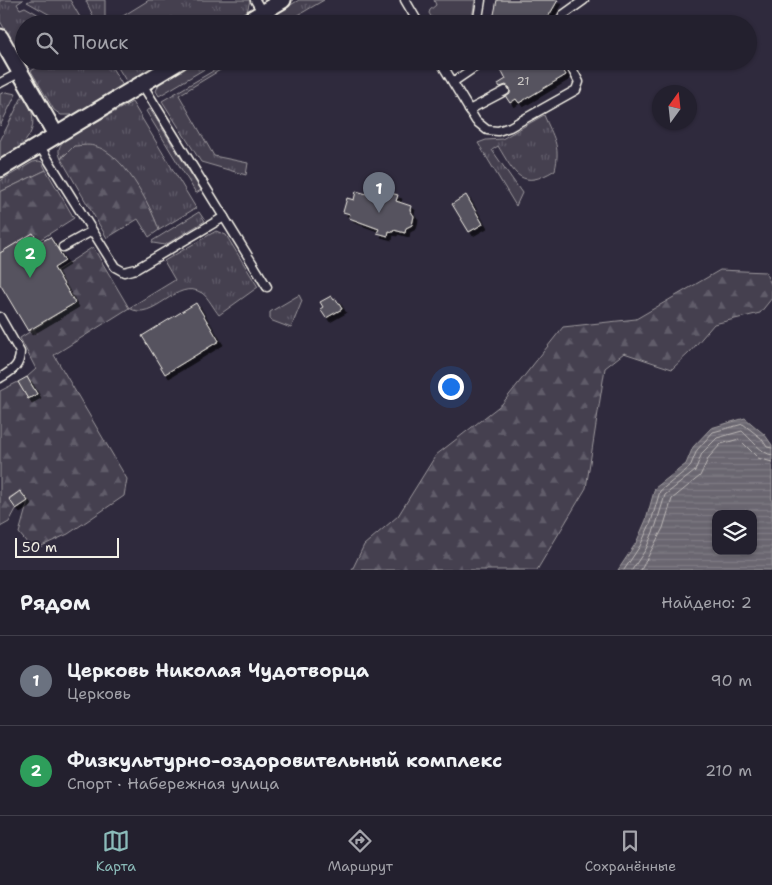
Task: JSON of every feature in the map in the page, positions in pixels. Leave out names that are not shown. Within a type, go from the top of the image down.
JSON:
[{"type":"street","points":[[259,6],[283,0]]},
{"type":"street","points":[[0,37],[15,62]]},
{"type":"street","points":[[0,169],[165,70]]},
{"type":"street","points":[[21,72],[56,135]]},
{"type":"lane","points":[[405,0],[413,15]]},
{"type":"lane","points":[[478,15],[481,0]]},
{"type":"lane","points":[[563,15],[584,0]]},
{"type":"lane","points":[[445,70],[476,121],[487,130],[498,131],[510,127],[576,90],[579,82],[573,70]]},
{"type":"lane","points":[[452,82],[470,70]]},
{"type":"lane","points":[[0,83],[21,72]]},
{"type":"lane","points":[[142,84],[267,287]]},
{"type":"lane","points":[[469,110],[505,91]]},
{"type":"lane","points":[[39,145],[115,267],[124,272],[136,269],[224,217]]},
{"type":"lane","points":[[63,247],[92,231]]},
{"type":"lane","points":[[0,317],[20,352],[16,367],[0,378]]},
{"type":"green space","points":[[0,0],[23,0],[17,4],[20,9],[25,7],[39,15],[15,15],[15,46],[0,21]]},
{"type":"green space","points":[[31,0],[70,0],[79,15],[50,15],[27,2]]},
{"type":"green space","points":[[105,0],[105,15],[93,15],[86,1]]},
{"type":"green space","points":[[149,0],[250,0],[247,12],[242,15],[125,15]]},
{"type":"green space","points":[[299,0],[324,0],[298,15],[273,15]]},
{"type":"green space","points":[[434,0],[475,0],[472,15],[430,15],[430,10],[436,5]]},
{"type":"green space","points":[[113,70],[123,86],[76,115],[61,115],[54,110],[31,71]]},
{"type":"green space","points":[[119,70],[151,70],[128,84]]},
{"type":"green space","points":[[181,70],[203,70],[159,96],[156,91],[160,82]]},
{"type":"green space","points":[[215,70],[220,70],[179,95],[214,156],[248,163],[246,175],[201,162],[162,101]]},
{"type":"green space","points":[[6,92],[16,94],[0,126],[0,94]]},
{"type":"green space","points":[[24,93],[30,105],[33,125],[26,140],[0,161],[0,141]]},
{"type":"green space","points":[[132,102],[196,208],[159,230],[139,192],[113,157],[64,154],[61,159],[59,153],[60,146],[66,139]]},
{"type":"green space","points":[[150,109],[201,190],[196,193],[146,111]]},
{"type":"green space","points":[[544,115],[557,147],[555,170],[534,179],[527,179],[520,176],[509,165],[498,146],[492,150],[522,193],[516,206],[478,143],[486,140],[502,139]]},
{"type":"green space","points":[[74,146],[94,146],[105,150],[115,158],[134,180],[159,230],[149,237],[138,219],[107,238],[61,159]]},
{"type":"green space","points":[[33,162],[42,162],[46,170],[0,192],[0,181]]},
{"type":"green space","points":[[46,170],[74,218],[38,241],[33,233],[0,253],[0,192]]},
{"type":"green space","points":[[199,212],[205,221],[165,245],[153,243],[152,241]]},
{"type":"green space","points":[[216,231],[226,235],[258,287],[219,315],[202,293],[192,290],[174,295],[147,310],[138,311],[129,308],[175,280],[164,261]]},
{"type":"green space","points":[[93,247],[129,308],[54,355],[127,479],[124,496],[68,534],[33,550],[19,533],[28,501],[20,491],[9,498],[16,509],[9,522],[0,527],[0,391],[18,382],[28,399],[37,394],[27,377],[36,369],[20,338],[75,303],[56,271]]},
{"type":"green space","points":[[720,270],[765,272],[772,286],[772,298],[760,313],[714,324],[690,352],[672,369],[624,353],[605,368],[586,488],[537,570],[352,570],[364,545],[398,516],[436,455],[502,404],[563,327],[636,319]]},
{"type":"green space","points":[[299,295],[302,301],[291,328],[270,320],[270,312]]},
{"type":"water","points":[[745,418],[765,435],[772,445],[772,570],[618,570],[636,543],[646,520],[655,488],[686,464],[693,447],[711,428]]},
{"type":"building","points":[[497,0],[558,0],[549,15],[494,15]]},
{"type":"building","points":[[502,70],[563,70],[566,75],[519,103],[516,99],[510,103],[506,97],[510,94],[510,88],[506,85],[500,87],[498,84],[506,79]]},
{"type":"building","points":[[356,191],[385,199],[387,192],[398,195],[396,201],[411,206],[410,210],[414,216],[412,225],[406,228],[405,233],[394,230],[393,232],[389,231],[388,236],[377,233],[379,229],[349,218],[350,214],[343,212],[347,198],[354,200]]},
{"type":"building","points":[[466,195],[483,224],[469,232],[452,204]]},
{"type":"building","points":[[33,233],[39,243],[50,237],[65,261],[54,268],[75,303],[28,331],[0,284],[0,253]]},
{"type":"building","points":[[331,296],[334,300],[336,299],[342,309],[326,318],[320,309],[323,307],[320,302]]},
{"type":"building","points":[[196,303],[219,341],[165,374],[142,336]]},
{"type":"building","points":[[27,377],[37,394],[28,399],[18,382]]},
{"type":"building","points":[[20,491],[28,501],[16,509],[9,499]]},
{"type":"place","name":"Церковь Николая Чудотворца","points":[[379,213]]},
{"type":"place","name":"Физкультурно-оздоровительный комплекс","points":[[30,278]]}]
